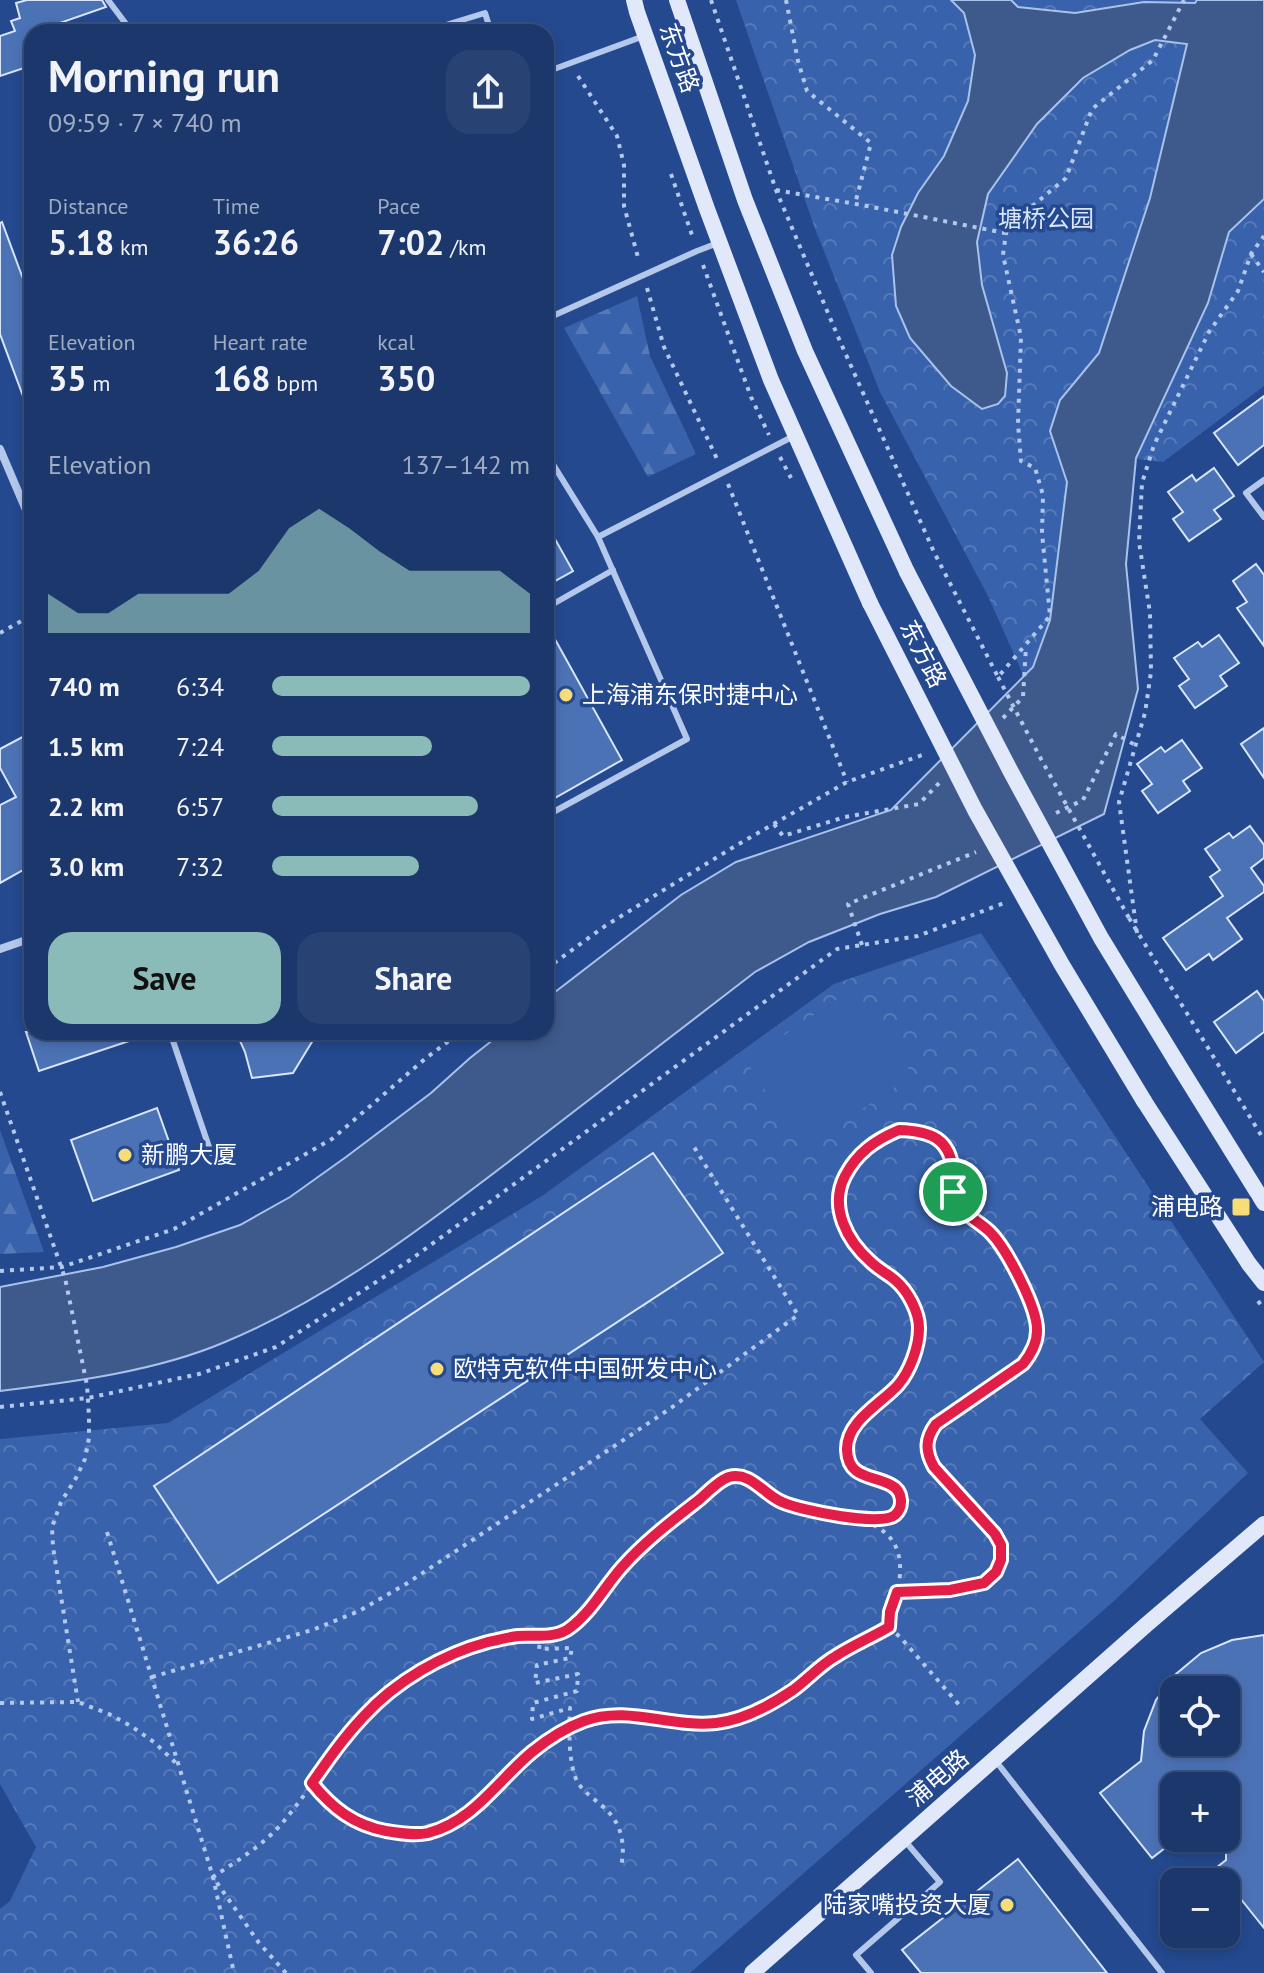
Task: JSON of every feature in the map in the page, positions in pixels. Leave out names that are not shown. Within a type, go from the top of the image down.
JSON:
[{"type":"main road","name":"东方路","points":[[634,0],[771,380],[870,603],[975,810],[1062,965],[1144,1101],[1264,1283]]},
{"type":"main road","name":"东方路","points":[[677,0],[745,200],[805,351],[907,572],[1101,938],[1264,1203]]},
{"type":"main road","name":"浦电路","points":[[752,1973],[1264,1524]]},
{"type":"street","points":[[0,449],[24,505]]},
{"type":"street","points":[[0,949],[24,941]]},
{"type":"lane","points":[[108,0],[126,24]]},
{"type":"lane","points":[[449,24],[485,13],[488,24]]},
{"type":"lane","points":[[554,69],[646,36]]},
{"type":"lane","points":[[554,315],[720,242]]},
{"type":"lane","points":[[598,537],[795,435]]},
{"type":"lane","points":[[554,466],[598,537],[687,739],[554,812]]},
{"type":"lane","points":[[1264,480],[1246,493],[1264,517]]},
{"type":"lane","points":[[554,603],[613,570]]},
{"type":"lane","points":[[173,1040],[211,1153]]},
{"type":"lane","points":[[995,1760],[1162,1973]]},
{"type":"lane","points":[[871,1973],[856,1955],[940,1882],[904,1840]]},
{"type":"path","name":"东方路","points":[[711,0],[776,190],[934,552],[1041,759],[1137,933],[1264,1140]]},
{"type":"path","points":[[786,0],[807,91],[871,143],[855,204]]},
{"type":"path","points":[[998,677],[1050,616],[1042,533],[1043,495],[1035,468],[1021,461],[1018,424],[1021,337],[1003,255],[1006,233],[1011,224],[1066,178],[1092,109],[1153,60],[1184,0]]},
{"type":"path","points":[[570,63],[617,136],[624,165],[624,206],[664,347],[723,473],[847,782]]},
{"type":"path","points":[[776,190],[1006,233]]},
{"type":"path","points":[[1137,933],[1119,802],[1145,713],[1151,672],[1150,613],[1139,542],[1142,483],[1154,445],[1209,332],[1238,291],[1251,254],[1264,236]]},
{"type":"path","points":[[1251,254],[1264,272]]},
{"type":"path","points":[[0,633],[24,620]]},
{"type":"path","points":[[1002,718],[1023,697],[1026,644]]},
{"type":"path","points":[[554,963],[605,926],[847,782],[927,753]]},
{"type":"path","points":[[773,824],[783,836],[845,817],[919,804],[950,772]]},
{"type":"path","points":[[0,1407],[88,1398],[199,1374],[276,1347],[410,1260],[837,949],[918,936],[1007,902]]},
{"type":"path","points":[[0,1271],[62,1269],[174,1229],[332,1139],[450,1040]]},
{"type":"path","points":[[0,1092],[62,1269],[87,1385],[89,1438],[85,1459],[61,1502],[52,1527],[78,1702]]},
{"type":"path","points":[[213,1877],[268,1838],[340,1744],[383,1697],[405,1681],[463,1650],[516,1637],[558,1634],[569,1629],[636,1553],[727,1477],[742,1476],[758,1484],[780,1502],[797,1507],[864,1520],[882,1520],[897,1514],[901,1497],[897,1490],[891,1484],[868,1478],[857,1471],[847,1452],[848,1440],[860,1419],[899,1384],[910,1366],[917,1346],[917,1311],[898,1282],[861,1252],[842,1223],[838,1197],[841,1183],[858,1156],[870,1145],[899,1130],[927,1133],[947,1149],[952,1159],[953,1192],[957,1203],[989,1231],[1006,1252],[1038,1328],[1032,1353],[1023,1364],[936,1424],[929,1434],[928,1457],[934,1467],[995,1534],[1001,1545],[1001,1560],[996,1572],[984,1583],[950,1590],[897,1592]]},
{"type":"path","points":[[152,1677],[312,1630],[371,1604],[671,1408],[798,1315],[694,1147]]},
{"type":"path","points":[[864,1520],[880,1528],[891,1540],[898,1556],[900,1574],[889,1627]]},
{"type":"path","points":[[107,1532],[213,1877],[234,1973]]},
{"type":"path","points":[[889,1627],[961,1707]]},
{"type":"path","points":[[312,1783],[335,1809],[349,1818],[373,1828],[409,1834],[426,1833],[460,1819],[475,1808],[530,1753],[569,1727],[596,1717],[615,1715],[695,1724],[719,1723],[743,1716],[772,1703],[835,1656],[889,1627]]},
{"type":"path","points":[[541,1635],[539,1649],[572,1648],[570,1658],[537,1665],[535,1683],[578,1674],[577,1691],[533,1703],[532,1719],[570,1708],[569,1727],[575,1775],[579,1785],[604,1807],[619,1828],[624,1850],[621,1867]]},
{"type":"path","points":[[0,1703],[78,1702],[131,1726],[154,1742],[179,1766]]},
{"type":"path","points":[[213,1877],[259,1943],[286,1973]]},
{"type":"green space","name":"塘桥公园","points":[[736,0],[1264,0],[1264,386],[1163,462],[1136,459],[1126,564],[1138,689],[1104,814],[1089,822],[988,596],[880,392],[814,226]]},
{"type":"green space","points":[[637,296],[650,356],[696,454],[648,477],[564,328]]},
{"type":"green space","points":[[981,933],[1264,1362],[1200,1419],[1248,1473],[1115,1600],[690,1973],[0,1973],[0,1909],[10,1901],[36,1847],[0,1784],[0,1439],[168,1423],[542,1196],[834,984]]},
{"type":"green space","points":[[854,988],[913,1075],[804,1148],[746,1061]]},
{"type":"green space","points":[[0,1130],[44,1252],[0,1254]]},
{"type":"shaded area","points":[[951,0],[1011,0],[1018,7],[1075,13],[1144,2],[1264,0],[1264,199],[1229,232],[1208,303],[1136,458],[1126,564],[1138,689],[1104,814],[936,897],[880,914],[809,942],[755,972],[414,1232],[341,1281],[265,1324],[171,1361],[85,1379],[0,1391],[0,1287],[103,1267],[240,1225],[290,1197],[346,1157],[431,1093],[493,1040],[554,1040],[554,993],[681,895],[736,862],[891,810],[1033,667],[1050,620],[1067,482],[1050,431],[1060,400],[1099,353],[1150,198],[1187,44],[1155,40],[1130,50],[1083,78],[1037,124],[988,194],[977,242],[982,285],[1007,373],[1005,396],[998,404],[982,409],[951,386],[910,338],[896,306],[892,255],[901,227],[918,193],[944,156],[968,101],[975,55],[964,13]]},
{"type":"building","points":[[27,0],[102,0],[106,7],[57,24],[24,24],[24,68],[0,76],[0,36],[15,31],[11,21],[20,18],[16,3]]},
{"type":"building","points":[[0,223],[24,281],[24,399],[0,334]]},
{"type":"building","points":[[1264,396],[1264,445],[1238,465],[1214,433]]},
{"type":"building","points":[[1214,468],[1234,496],[1214,510],[1221,519],[1189,541],[1173,519],[1183,512],[1168,492],[1192,475],[1196,481]]},
{"type":"building","points":[[554,537],[573,571],[554,582]]},
{"type":"building","points":[[1256,564],[1264,575],[1264,646],[1237,608],[1247,602],[1233,581]]},
{"type":"building","points":[[1219,635],[1239,663],[1220,676],[1227,686],[1195,708],[1179,686],[1189,679],[1174,658],[1198,642],[1202,647]]},
{"type":"building","name":"上海浦东保时捷中心","points":[[554,637],[622,760],[554,798]]},
{"type":"building","points":[[1264,728],[1264,778],[1241,744]]},
{"type":"building","points":[[24,736],[24,870],[0,883],[0,805],[16,797],[0,768],[0,749]]},
{"type":"building","points":[[1182,740],[1202,768],[1183,781],[1190,791],[1158,813],[1142,791],[1152,784],[1137,764],[1161,747],[1165,752]]},
{"type":"building","points":[[1250,826],[1264,845],[1264,858],[1251,868],[1264,886],[1264,892],[1227,918],[1242,939],[1213,960],[1209,954],[1186,970],[1163,938],[1223,896],[1210,877],[1220,870],[1205,849],[1229,833],[1233,838]]},
{"type":"building","points":[[1257,991],[1264,1001],[1264,1032],[1236,1053],[1214,1022]]},
{"type":"building","points":[[29,1040],[132,1040],[39,1071]]},
{"type":"building","points":[[240,1040],[313,1040],[293,1073],[252,1078]]},
{"type":"building","name":"新鹏大厦","points":[[157,1108],[179,1170],[93,1201],[71,1140]]},
{"type":"building","name":"欧特克软件中国研发中心","points":[[653,1153],[723,1253],[218,1583],[154,1486]]},
{"type":"building","points":[[1264,1635],[1264,1928],[1240,1898],[1240,1868],[1216,1868],[1226,1860],[1226,1852],[1240,1852],[1240,1772],[1160,1772],[1160,1852],[1152,1858],[1100,1793],[1141,1761],[1144,1731],[1160,1695],[1160,1756],[1240,1756],[1240,1676],[1174,1676],[1201,1653],[1232,1640]]},
{"type":"building","name":"陆家嘴投资大厦","points":[[1018,1859],[1107,1973],[921,1973],[902,1950]]},
{"type":"place","name":"上海浦东保时捷中心","points":[[566,695]]},
{"type":"place","name":"新鹏大厦","points":[[125,1155]]},
{"type":"place","name":"浦电路","points":[[1241,1207]]},
{"type":"place","name":"欧特克软件中国研发中心","points":[[437,1369]]},
{"type":"place","name":"陆家嘴投资大厦","points":[[1007,1905]]},
{"type":"route","points":[[899,1130],[927,1133],[947,1149],[952,1159],[953,1192],[957,1203],[989,1231],[1006,1252],[1038,1328],[1032,1353],[1023,1364],[936,1424],[929,1434],[928,1457],[934,1467],[995,1534],[1001,1545],[1001,1560],[996,1572],[984,1583],[950,1590],[897,1592],[889,1627],[835,1656],[772,1703],[743,1716],[719,1723],[695,1724],[615,1715],[596,1717],[569,1727],[530,1753],[475,1808],[442,1828],[409,1834],[373,1828],[349,1818],[322,1796],[312,1783],[340,1744],[383,1697],[405,1681],[463,1650],[516,1637],[558,1634],[569,1629],[624,1564],[658,1532],[727,1477],[742,1476],[758,1484],[780,1502],[797,1507],[864,1520],[882,1520],[897,1514],[901,1505],[897,1490],[891,1484],[868,1478],[857,1471],[847,1452],[848,1440],[860,1419],[899,1384],[910,1366],[917,1346],[917,1311],[898,1282],[861,1252],[842,1223],[838,1197],[841,1183],[858,1156],[885,1135],[899,1130]]}]
